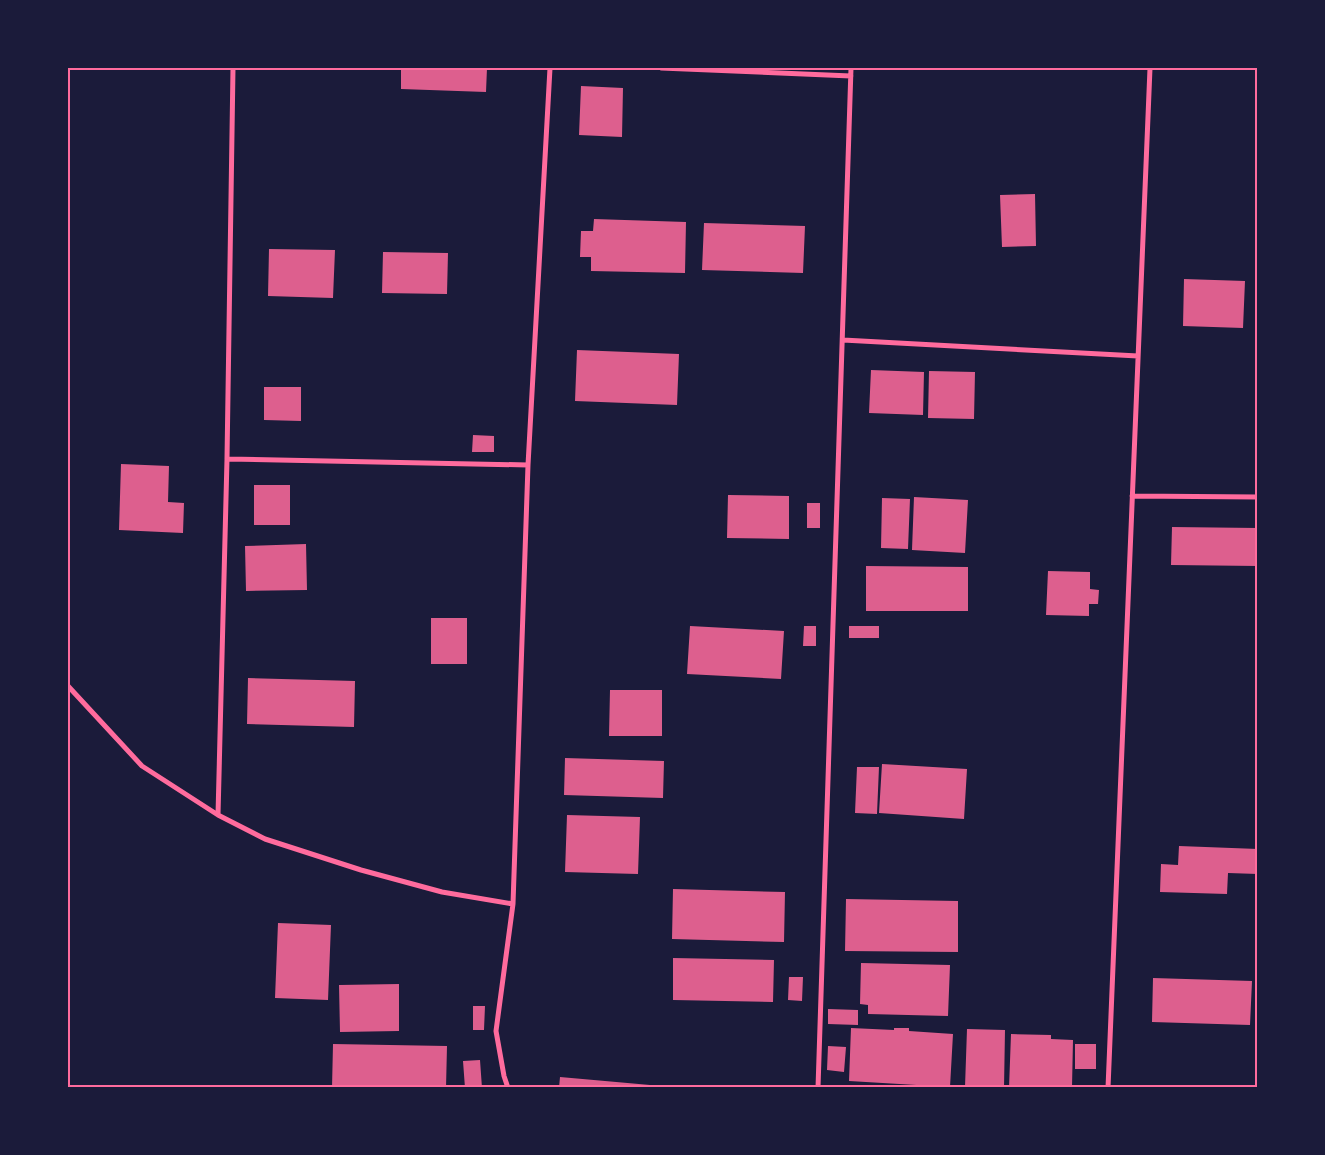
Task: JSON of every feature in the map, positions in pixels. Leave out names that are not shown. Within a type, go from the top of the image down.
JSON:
[{"type":"street","points":[[218,815],[227,459],[233,68]]},
{"type":"street","points":[[508,1088],[496,1031],[513,904],[528,465],[550,68]]},
{"type":"street","points":[[661,68],[851,76]]},
{"type":"street","points":[[818,1088],[851,68]]},
{"type":"street","points":[[1108,1088],[1150,68]]},
{"type":"street","points":[[843,340],[1138,356]]},
{"type":"street","points":[[227,459],[528,465]]},
{"type":"street","points":[[1132,496],[1258,497]]},
{"type":"street","points":[[68,686],[142,766],[218,815],[266,840],[361,870],[442,892],[513,904]]},
{"type":"building","points":[[401,68],[487,68],[486,92],[401,89]]},
{"type":"building","points":[[581,86],[623,88],[622,137],[579,135]]},
{"type":"building","points":[[1035,194],[1036,246],[1002,247],[1000,195]]},
{"type":"building","points":[[594,219],[686,222],[685,273],[591,271],[591,257],[580,257],[581,231],[593,231]]},
{"type":"building","points":[[704,223],[805,226],[803,273],[702,270]]},
{"type":"building","points":[[269,249],[335,250],[333,298],[268,296]]},
{"type":"building","points":[[383,252],[448,253],[447,294],[382,293]]},
{"type":"building","points":[[1184,279],[1245,281],[1243,328],[1183,326]]},
{"type":"building","points":[[577,350],[679,354],[677,405],[575,401]]},
{"type":"building","points":[[871,370],[924,372],[923,415],[869,413]]},
{"type":"building","points":[[929,371],[975,372],[974,419],[928,418]]},
{"type":"building","points":[[264,387],[301,387],[301,421],[264,420]]},
{"type":"building","points":[[473,435],[494,436],[494,452],[472,452]]},
{"type":"building","points":[[121,464],[169,466],[168,502],[184,503],[183,533],[119,530]]},
{"type":"building","points":[[254,485],[290,485],[290,525],[254,525]]},
{"type":"building","points":[[728,495],[789,496],[789,539],[727,538]]},
{"type":"building","points":[[914,497],[968,500],[965,553],[912,550]]},
{"type":"building","points":[[882,498],[910,499],[908,549],[881,548]]},
{"type":"building","points":[[807,503],[820,503],[820,528],[807,528]]},
{"type":"building","points":[[1172,527],[1258,528],[1258,566],[1171,565]]},
{"type":"building","points":[[306,544],[307,590],[246,591],[245,546]]},
{"type":"building","points":[[866,566],[968,567],[968,611],[866,611]]},
{"type":"building","points":[[1048,571],[1090,572],[1090,589],[1099,590],[1098,604],[1089,604],[1089,616],[1046,615]]},
{"type":"building","points":[[431,618],[467,618],[467,664],[431,664]]},
{"type":"building","points":[[690,626],[784,631],[781,679],[687,674]]},
{"type":"building","points":[[804,626],[816,626],[816,646],[803,646]]},
{"type":"building","points":[[849,626],[879,626],[879,638],[849,638]]},
{"type":"building","points":[[248,678],[355,681],[354,727],[247,724]]},
{"type":"building","points":[[610,690],[662,690],[662,736],[609,736]]},
{"type":"building","points":[[565,758],[664,761],[663,798],[564,795]]},
{"type":"building","points":[[882,764],[967,769],[964,819],[879,813]]},
{"type":"building","points":[[857,767],[879,767],[877,814],[855,813]]},
{"type":"building","points":[[567,815],[640,817],[638,874],[565,872]]},
{"type":"building","points":[[1179,846],[1258,849],[1258,874],[1228,873],[1227,894],[1160,892],[1161,864],[1178,865]]},
{"type":"building","points":[[673,889],[785,892],[784,942],[672,939]]},
{"type":"building","points":[[846,899],[958,901],[958,952],[845,951]]},
{"type":"building","points":[[278,923],[331,925],[328,1000],[275,998]]},
{"type":"building","points":[[673,958],[774,960],[773,1002],[673,1000]]},
{"type":"building","points":[[861,963],[950,965],[948,1016],[868,1014],[868,1005],[860,1004]]},
{"type":"building","points":[[789,977],[803,977],[802,1001],[788,1000]]},
{"type":"building","points":[[1153,978],[1252,981],[1250,1025],[1152,1022]]},
{"type":"building","points":[[399,984],[399,1031],[340,1032],[339,985]]},
{"type":"building","points":[[473,1006],[485,1006],[484,1030],[473,1030]]},
{"type":"building","points":[[828,1009],[858,1010],[858,1025],[828,1024]]},
{"type":"building","points":[[851,1028],[894,1030],[894,1028],[909,1028],[909,1031],[953,1034],[950,1087],[849,1081]]},
{"type":"building","points":[[967,1029],[1005,1030],[1004,1088],[965,1087]]},
{"type":"building","points":[[1011,1034],[1051,1035],[1051,1039],[1073,1040],[1072,1087],[1009,1088]]},
{"type":"building","points":[[333,1044],[447,1046],[446,1088],[332,1088]]},
{"type":"building","points":[[1075,1044],[1096,1044],[1096,1069],[1075,1069]]},
{"type":"building","points":[[828,1046],[846,1047],[844,1072],[827,1070]]},
{"type":"building","points":[[480,1060],[482,1088],[465,1088],[463,1061]]},
{"type":"building","points":[[560,1077],[650,1085],[650,1088],[559,1088]]}]
